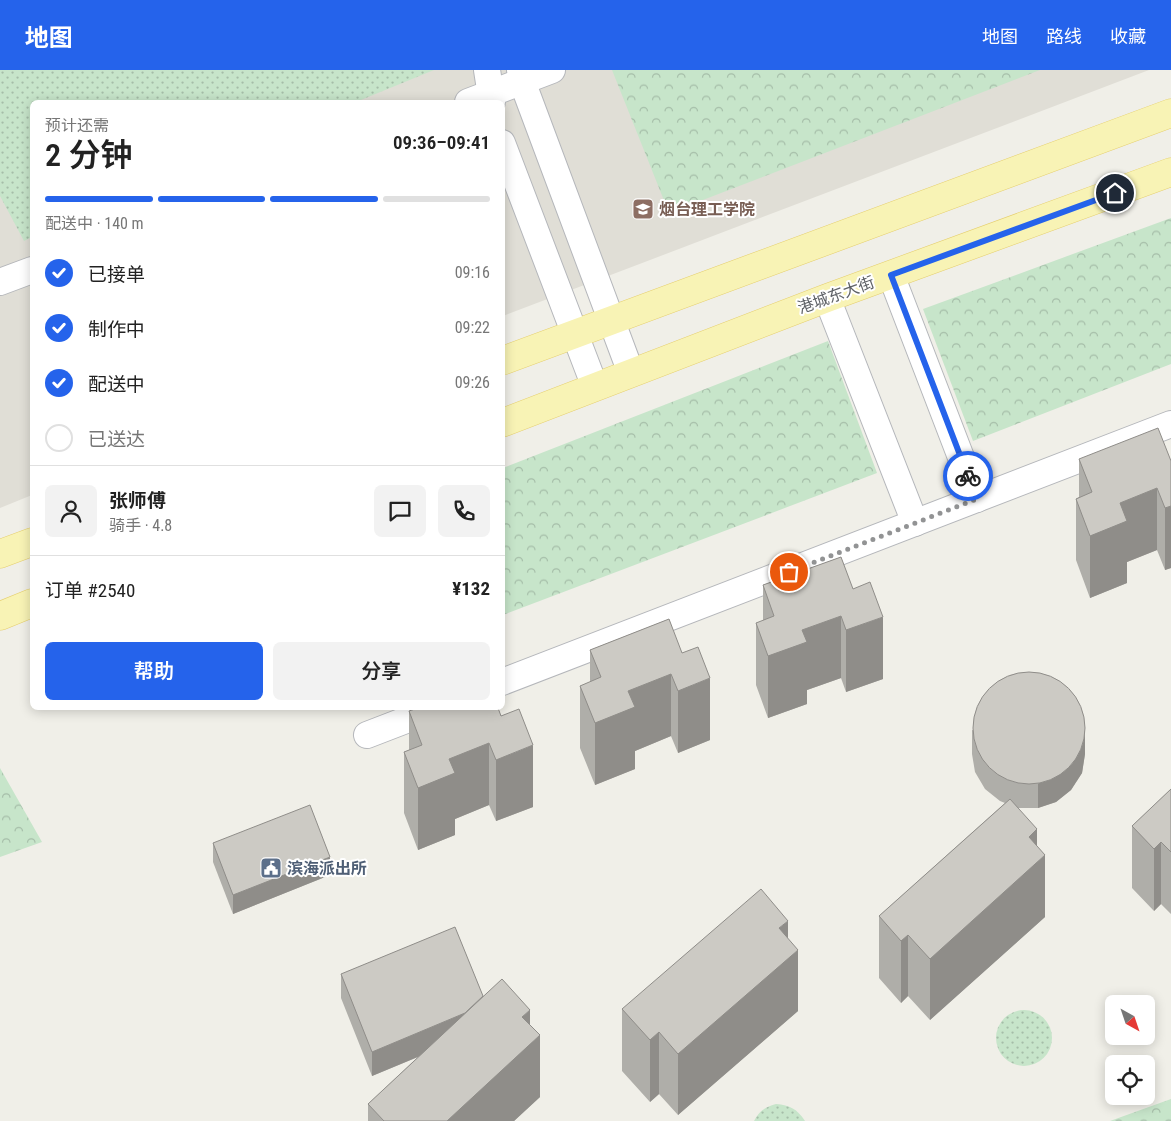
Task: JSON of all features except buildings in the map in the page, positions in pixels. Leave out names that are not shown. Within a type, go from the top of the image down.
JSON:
[{"type":"main road","points":[[505,360],[1171,113]]},
{"type":"main road","name":"港城东大街","points":[[505,422],[827,298],[1171,172]]},
{"type":"main road","points":[[0,554],[30,543]]},
{"type":"main road","points":[[0,616],[30,604]]},
{"type":"street","points":[[485,92],[521,76],[552,70]]},
{"type":"street","points":[[521,76],[631,373]]},
{"type":"street","points":[[505,151],[595,387]]},
{"type":"street","points":[[0,282],[30,271]]},
{"type":"street","points":[[891,275],[977,499]]},
{"type":"street","points":[[827,298],[915,523]]},
{"type":"street","points":[[505,681],[1171,424]]},
{"type":"street","points":[[367,735],[432,710]]},
{"type":"shaded area","name":"烟台理工学院","points":[[0,70],[1149,70],[505,315],[505,100],[30,100],[30,496],[0,508]]},
{"type":"green space","points":[[0,70],[434,70],[361,100],[30,100],[30,238],[24,241],[0,196]]},
{"type":"green space","points":[[612,70],[1040,70],[669,213]]},
{"type":"green space","points":[[1171,218],[1171,364],[973,441],[923,309]]},
{"type":"green space","points":[[828,341],[877,473],[505,614],[505,467]]},
{"type":"green space","points":[[0,768],[42,842],[0,857]]},
{"type":"green space","points":[[1024,1010],[1035,1012],[1044,1018],[1050,1027],[1052,1038],[1050,1049],[1044,1058],[1035,1064],[1024,1066],[1013,1064],[1004,1058],[998,1049],[996,1038],[998,1027],[1004,1018],[1013,1012]]},
{"type":"green space","points":[[1171,1099],[1171,1121],[1110,1121],[1155,1105]]},
{"type":"green space","points":[[776,1104],[793,1108],[805,1121],[754,1121],[763,1110]]},
{"type":"way so far","points":[[789,572],[977,499],[968,476]]},
{"type":"place","name":"烟台理工学院","points":[[643,209]]},
{"type":"place","name":"滨海派出所","points":[[271,868]]},
{"type":"route","points":[[968,476],[891,275],[1115,193]]}]
